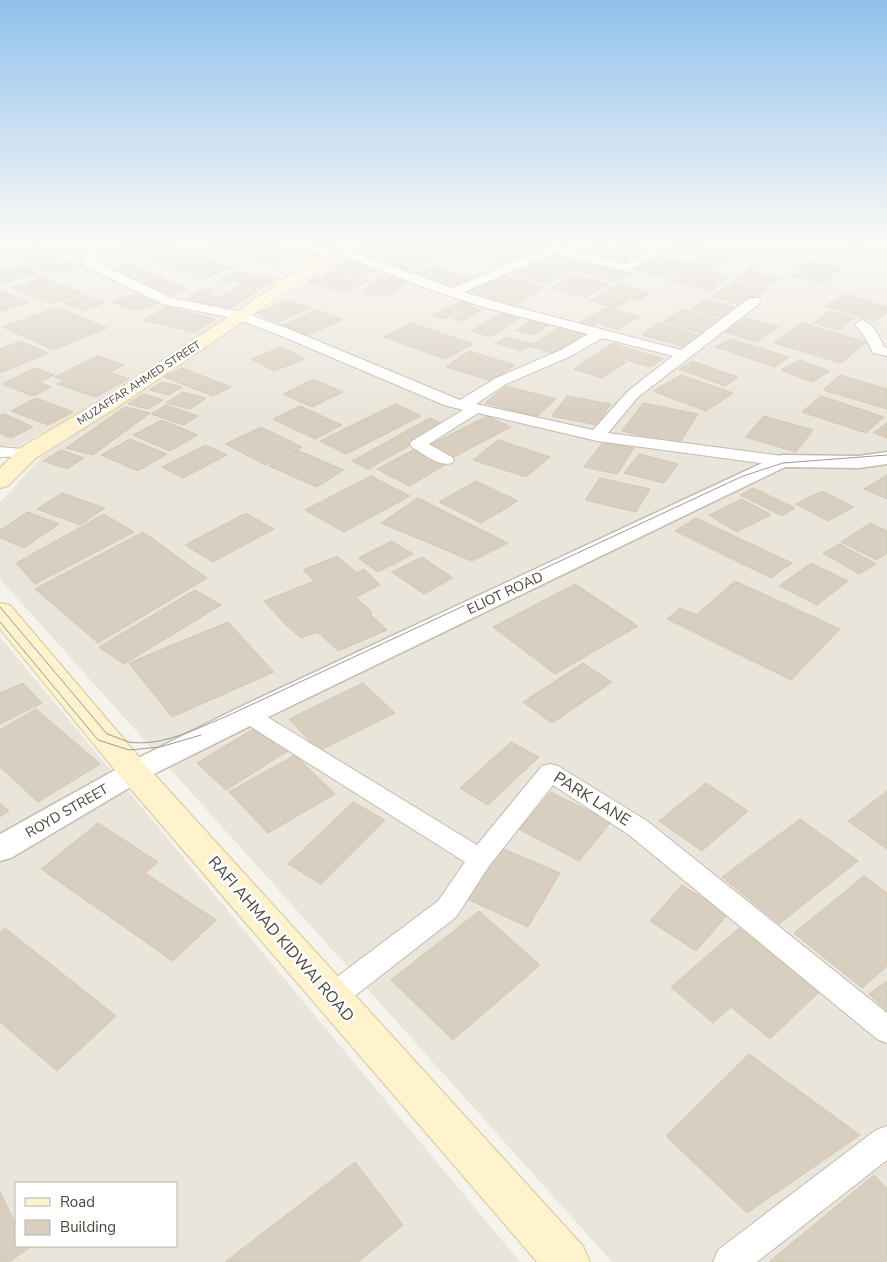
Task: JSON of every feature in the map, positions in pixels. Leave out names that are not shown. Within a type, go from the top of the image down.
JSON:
[{"type":"main road","name":"MUZAFFAR AHMED STREET","points":[[0,482],[28,453],[112,402],[267,298]]},
{"type":"main road","name":"RAFI AHMAD KIDWAI ROAD","points":[[0,611],[134,772],[567,1262]]},
{"type":"street","points":[[161,298],[168,301],[240,316],[284,332],[449,402],[597,436],[782,462]]},
{"type":"street","points":[[473,298],[684,355]]},
{"type":"street","points":[[597,436],[633,394],[754,301]]},
{"type":"street","points":[[862,324],[873,338],[878,350],[887,352]]},
{"type":"street","points":[[446,460],[418,444],[501,381],[566,353],[600,333]]},
{"type":"street","points":[[0,452],[28,453]]},
{"type":"street","name":"ELIOT ROAD","points":[[134,772],[248,715],[782,462],[859,462],[887,458]]},
{"type":"street","points":[[248,715],[480,859],[447,909],[332,997]]},
{"type":"street","name":"ROYD STREET","points":[[0,849],[134,772]]},
{"type":"street","name":"PARK LANE","points":[[480,859],[550,772],[638,828],[887,1030]]},
{"type":"street","points":[[730,1262],[887,1141]]},
{"type":"shaded area","points":[[0,298],[258,298],[106,397],[19,446],[0,446]]},
{"type":"shaded area","points":[[281,298],[887,298],[887,1262],[612,1262],[0,579],[0,503],[41,457]]},
{"type":"shaded area","points":[[0,637],[520,1262],[0,1262]]},
{"type":"building","points":[[0,298],[19,298],[29,302],[4,311],[0,309]]},
{"type":"building","points":[[38,298],[70,298],[54,304]]},
{"type":"building","points":[[77,298],[91,298],[104,303],[84,311],[64,303]]},
{"type":"building","points":[[124,298],[144,298],[158,303],[137,311],[113,302]]},
{"type":"building","points":[[189,298],[246,298],[226,311],[184,301]]},
{"type":"building","points":[[476,298],[497,298],[490,302]]},
{"type":"building","points":[[500,298],[527,298],[512,307],[493,302]]},
{"type":"building","points":[[595,298],[621,298],[629,300],[616,308],[590,301]]},
{"type":"building","points":[[628,298],[643,298],[639,301]]},
{"type":"building","points":[[715,298],[753,298],[743,305]]},
{"type":"building","points":[[839,298],[858,298],[887,307],[887,313],[873,321],[825,306]]},
{"type":"building","points":[[706,299],[742,309],[728,319],[691,309]]},
{"type":"building","points":[[288,300],[310,308],[278,322],[257,313]]},
{"type":"building","points":[[464,300],[476,303],[445,319],[433,315]]},
{"type":"building","points":[[57,307],[107,328],[53,350],[3,327]]},
{"type":"building","points":[[167,307],[216,319],[194,332],[144,320]]},
{"type":"building","points":[[472,307],[481,310],[463,321],[453,318]]},
{"type":"building","points":[[607,307],[639,317],[617,330],[598,323],[590,328],[577,324]]},
{"type":"building","points":[[682,309],[726,321],[707,335],[663,322]]},
{"type":"building","points":[[317,310],[342,320],[306,336],[281,326]]},
{"type":"building","points":[[504,311],[523,316],[490,337],[472,331]]},
{"type":"building","points":[[829,311],[854,318],[839,330],[814,323]]},
{"type":"building","points":[[534,318],[551,322],[534,335],[516,331]]},
{"type":"building","points":[[746,318],[778,327],[756,342],[725,332]]},
{"type":"building","points":[[412,323],[473,344],[445,359],[384,337]]},
{"type":"building","points":[[658,323],[704,337],[689,348],[642,335]]},
{"type":"building","points":[[802,323],[867,342],[841,363],[774,343]]},
{"type":"building","points":[[563,325],[590,334],[557,355],[530,346]]},
{"type":"building","points":[[507,337],[532,344],[522,351],[497,343]]},
{"type":"building","points":[[730,339],[789,357],[775,367],[716,347]]},
{"type":"building","points":[[20,341],[48,353],[0,373],[0,349]]},
{"type":"building","points":[[612,343],[663,359],[651,367],[600,352]]},
{"type":"building","points":[[282,347],[305,359],[274,371],[251,359]]},
{"type":"building","points":[[469,351],[515,365],[492,381],[446,367]]},
{"type":"building","points":[[598,353],[626,362],[602,378],[574,369]]},
{"type":"building","points":[[97,356],[124,365],[110,372],[129,379],[95,397],[57,384],[64,380],[55,377]]},
{"type":"building","points":[[800,360],[830,371],[812,382],[781,370]]},
{"type":"building","points":[[692,361],[738,377],[725,386],[679,369]]},
{"type":"building","points":[[35,368],[54,375],[39,382],[51,387],[33,396],[2,384]]},
{"type":"building","points":[[182,368],[231,387],[213,396],[164,377]]},
{"type":"building","points":[[681,375],[733,393],[706,411],[653,391]]},
{"type":"building","points":[[840,375],[887,389],[887,409],[823,390]]},
{"type":"building","points":[[313,379],[343,392],[312,407],[283,394]]},
{"type":"building","points":[[162,382],[182,387],[169,395],[149,390]]},
{"type":"building","points":[[506,386],[556,399],[536,417],[485,403]]},
{"type":"building","points":[[183,392],[206,398],[190,409],[166,403]]},
{"type":"building","points":[[143,394],[163,400],[148,409],[128,404]]},
{"type":"building","points":[[567,396],[611,404],[597,425],[552,416]]},
{"type":"building","points":[[821,396],[884,417],[866,433],[802,412]]},
{"type":"building","points":[[36,398],[73,412],[48,425],[11,411]]},
{"type":"building","points":[[643,403],[698,414],[679,444],[622,431]]},
{"type":"building","points":[[395,404],[421,416],[346,454],[320,441]]},
{"type":"building","points":[[166,405],[198,416],[184,425],[151,414]]},
{"type":"building","points":[[300,406],[342,425],[315,439],[273,419]]},
{"type":"building","points":[[125,407],[150,413],[93,455],[66,448]]},
{"type":"building","points":[[5,414],[33,427],[11,438],[0,433],[0,416]]},
{"type":"building","points":[[487,416],[511,427],[450,459],[426,447]]},
{"type":"building","points":[[764,416],[813,430],[796,452],[745,437]]},
{"type":"building","points":[[430,418],[446,425],[368,469],[352,461]]},
{"type":"building","points":[[162,420],[198,435],[170,451],[133,435]]},
{"type":"building","points":[[887,423],[887,438],[873,433]]},
{"type":"building","points":[[261,427],[302,447],[266,465],[225,444]]},
{"type":"building","points":[[130,439],[167,454],[138,471],[101,455]]},
{"type":"building","points":[[498,440],[550,457],[526,477],[473,460]]},
{"type":"building","points":[[603,442],[634,448],[617,474],[584,467]]},
{"type":"building","points":[[205,445],[227,455],[183,478],[162,467]]},
{"type":"building","points":[[61,450],[84,458],[67,469],[43,461]]},
{"type":"building","points":[[297,450],[344,470],[317,487],[269,466]]},
{"type":"building","points":[[413,450],[445,465],[409,486],[377,469]]},
{"type":"building","points":[[639,454],[678,464],[664,483],[624,473]]},
{"type":"building","points":[[887,475],[887,499],[864,489]]},
{"type":"building","points":[[371,476],[410,496],[344,532],[305,510]]},
{"type":"building","points":[[600,478],[650,489],[636,512],[585,500]]},
{"type":"building","points":[[476,481],[518,501],[481,523],[439,502]]},
{"type":"building","points":[[753,488],[795,508],[782,516],[740,495]]},
{"type":"building","points":[[822,491],[854,507],[828,521],[796,504]]},
{"type":"building","points":[[62,493],[105,508],[80,525],[37,509]]},
{"type":"building","points":[[418,498],[508,543],[472,561],[381,523]]},
{"type":"building","points":[[742,499],[771,515],[737,532],[709,515]]},
{"type":"building","points":[[28,512],[59,524],[24,548],[0,538],[0,530]]},
{"type":"building","points":[[246,513],[274,529],[213,562],[185,545]]},
{"type":"building","points":[[104,514],[134,532],[35,584],[16,563]]},
{"type":"building","points":[[696,518],[792,563],[771,578],[675,531]]},
{"type":"building","points":[[870,523],[887,531],[887,553],[877,560],[841,542]]},
{"type":"building","points":[[143,532],[207,578],[98,643],[35,589]]},
{"type":"building","points":[[392,541],[413,554],[378,572],[358,558]]},
{"type":"building","points":[[840,544],[876,564],[859,574],[823,553]]},
{"type":"building","points":[[337,556],[357,573],[364,569],[380,585],[356,597],[387,630],[338,651],[318,632],[301,638],[264,601],[314,581],[303,570]]},
{"type":"building","points":[[422,557],[453,578],[424,594],[392,572]]},
{"type":"building","points":[[811,563],[848,581],[817,605],[779,586]]},
{"type":"building","points":[[735,581],[840,629],[791,680],[667,619],[680,608],[696,615]]},
{"type":"building","points":[[575,584],[638,626],[555,674],[493,627]]},
{"type":"building","points":[[195,590],[221,605],[124,664],[99,647]]},
{"type":"building","points":[[228,622],[274,672],[172,717],[129,663]]},
{"type":"building","points":[[583,663],[612,682],[552,723],[523,702]]},
{"type":"building","points":[[23,683],[42,703],[0,724],[0,693]]},
{"type":"building","points":[[363,683],[395,713],[319,751],[289,719]]},
{"type":"building","points":[[36,709],[100,764],[38,802],[0,767],[0,730]]},
{"type":"building","points":[[258,726],[288,751],[226,790],[197,763]]},
{"type":"building","points":[[511,742],[539,757],[488,805],[460,788]]},
{"type":"building","points":[[295,755],[335,794],[268,833],[229,792]]},
{"type":"building","points":[[706,783],[748,811],[702,851],[659,821]]},
{"type":"building","points":[[887,791],[887,849],[848,821]]},
{"type":"building","points":[[551,792],[611,822],[579,861],[519,829]]},
{"type":"building","points":[[353,802],[385,820],[321,884],[288,864]]},
{"type":"building","points":[[0,803],[9,811],[0,817]]},
{"type":"building","points":[[800,819],[858,861],[779,924],[722,877]]},
{"type":"building","points":[[98,823],[158,862],[145,873],[216,920],[173,961],[41,869]]},
{"type":"building","points":[[499,847],[560,873],[528,927],[465,898]]},
{"type":"building","points":[[864,876],[887,893],[887,966],[862,988],[794,933]]},
{"type":"building","points":[[682,885],[728,914],[696,951],[650,921]]},
{"type":"building","points":[[479,911],[540,965],[453,1040],[391,980]]},
{"type":"building","points":[[5,928],[116,1016],[57,1071],[0,1022],[0,932]]},
{"type":"building","points":[[739,928],[819,992],[770,1039],[731,1007],[713,1023],[671,987]]},
{"type":"building","points":[[887,981],[887,1011],[869,994]]},
{"type":"building","points":[[749,1054],[860,1135],[747,1213],[666,1136]]},
{"type":"building","points":[[355,1162],[403,1225],[358,1262],[225,1262]]},
{"type":"building","points":[[874,1175],[887,1189],[887,1260],[885,1262],[769,1262]]},
{"type":"building","points":[[0,1192],[15,1222],[15,1247],[29,1248],[9,1262],[0,1262]]},
{"type":"tram line","points":[[0,607],[107,734],[129,742],[154,742],[192,731],[227,716],[743,476],[783,463],[887,455]]},
{"type":"tram line","points":[[0,622],[98,740],[129,750],[160,747],[201,735]]}]
